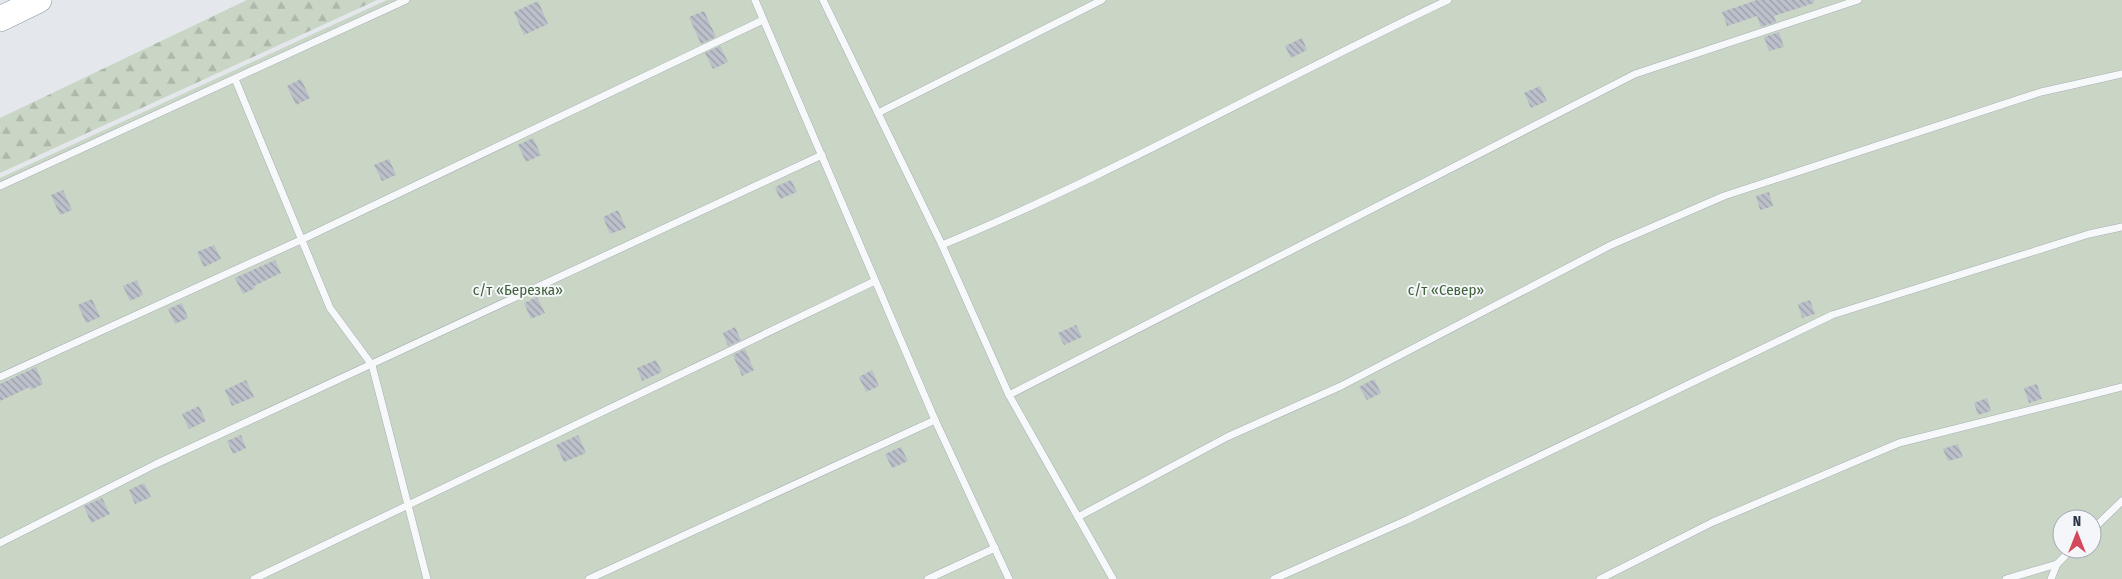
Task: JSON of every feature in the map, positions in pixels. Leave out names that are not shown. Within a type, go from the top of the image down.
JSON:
[{"type":"highway","points":[[0,19],[39,0]]},
{"type":"lane","points":[[0,186],[406,0]]},
{"type":"lane","points":[[755,0],[935,420],[1009,579]]},
{"type":"lane","points":[[823,0],[942,246],[1009,395],[1113,579]]},
{"type":"lane","points":[[878,113],[1102,0]]},
{"type":"lane","points":[[942,246],[1025,211],[1340,51],[1448,0]]},
{"type":"lane","points":[[1009,395],[1636,74],[1858,0]]},
{"type":"lane","points":[[0,377],[303,239],[764,20]]},
{"type":"lane","points":[[1078,517],[1227,438],[1340,386],[1610,245],[1716,199],[2041,92],[2122,74]]},
{"type":"lane","points":[[234,79],[303,239],[330,308],[372,365],[410,506],[427,579]]},
{"type":"lane","points":[[0,543],[156,464],[822,155]]},
{"type":"lane","points":[[1274,579],[1407,520],[1832,315],[2089,234],[2122,228]]},
{"type":"lane","points":[[254,579],[410,506],[875,281]]},
{"type":"lane","points":[[1600,579],[1713,522],[1899,443],[2122,386]]},
{"type":"lane","points":[[589,579],[935,420]]},
{"type":"lane","points":[[2102,520],[2122,501]]},
{"type":"lane","points":[[928,579],[995,548]]},
{"type":"lane","points":[[2051,579],[2057,564],[2062,559]]},
{"type":"lane","points":[[2006,579],[2057,564]]},
{"type":"green space","points":[[247,0],[377,0],[0,173],[0,118]]},
{"type":"green space","points":[[387,0],[2122,0],[2122,579],[0,579],[0,178]]},
{"type":"building","points":[[1757,0],[1814,0],[1814,3],[1774,16],[1776,22],[1761,27],[1757,16],[1727,26],[1722,12]]},
{"type":"building","points":[[538,1],[548,24],[524,35],[514,12]]},
{"type":"building","points":[[704,11],[716,37],[701,44],[689,17]]},
{"type":"building","points":[[1779,32],[1784,47],[1769,51],[1764,37]]},
{"type":"building","points":[[1302,38],[1307,50],[1291,58],[1285,46]]},
{"type":"building","points":[[720,46],[728,62],[713,69],[705,53]]},
{"type":"building","points":[[301,79],[310,98],[296,105],[287,86]]},
{"type":"building","points":[[1540,86],[1547,101],[1531,108],[1524,93]]},
{"type":"building","points":[[533,138],[541,155],[526,162],[518,145]]},
{"type":"building","points":[[389,159],[396,175],[382,181],[374,165]]},
{"type":"building","points":[[791,180],[797,192],[780,199],[775,187]]},
{"type":"building","points":[[63,190],[72,210],[60,215],[51,195]]},
{"type":"building","points":[[1769,192],[1773,206],[1760,210],[1756,196]]},
{"type":"building","points":[[618,210],[626,228],[610,234],[603,217]]},
{"type":"building","points":[[214,245],[221,259],[204,267],[197,252]]},
{"type":"building","points":[[275,260],[281,273],[254,286],[255,288],[243,294],[235,278]]},
{"type":"building","points":[[137,280],[143,295],[130,301],[123,286]]},
{"type":"building","points":[[537,297],[545,313],[531,319],[524,303]]},
{"type":"building","points":[[92,299],[100,317],[86,323],[78,305]]},
{"type":"building","points":[[1810,300],[1815,314],[1802,318],[1798,304]]},
{"type":"building","points":[[182,303],[188,318],[175,324],[168,309]]},
{"type":"building","points":[[1076,325],[1082,337],[1064,345],[1058,333]]},
{"type":"building","points":[[735,327],[741,340],[728,346],[723,333]]},
{"type":"building","points":[[745,349],[754,370],[742,376],[733,355]]},
{"type":"building","points":[[656,360],[662,372],[642,381],[637,368]]},
{"type":"building","points":[[36,367],[43,384],[31,390],[30,387],[0,401],[0,384]]},
{"type":"building","points":[[872,370],[879,386],[866,392],[859,377]]},
{"type":"building","points":[[1374,379],[1381,393],[1367,400],[1359,387]]},
{"type":"building","points":[[246,380],[254,397],[232,406],[225,390]]},
{"type":"building","points":[[2037,384],[2042,399],[2029,403],[2024,388]]},
{"type":"building","points":[[1987,398],[1991,411],[1978,415],[1974,403]]},
{"type":"building","points":[[199,406],[206,421],[189,429],[182,414]]},
{"type":"building","points":[[241,435],[246,448],[233,454],[227,441]]},
{"type":"building","points":[[578,435],[586,453],[564,462],[556,445]]},
{"type":"building","points":[[1958,444],[1963,457],[1948,461],[1943,449]]},
{"type":"building","points":[[901,447],[908,461],[892,468],[885,454]]},
{"type":"building","points":[[144,483],[151,497],[135,504],[129,490]]},
{"type":"building","points":[[102,498],[110,514],[91,523],[84,506]]},
{"type":"park label","name":"с/т «Березка»","points":[[518,290]]},
{"type":"park label","name":"с/т «Север»","points":[[1446,290]]}]
